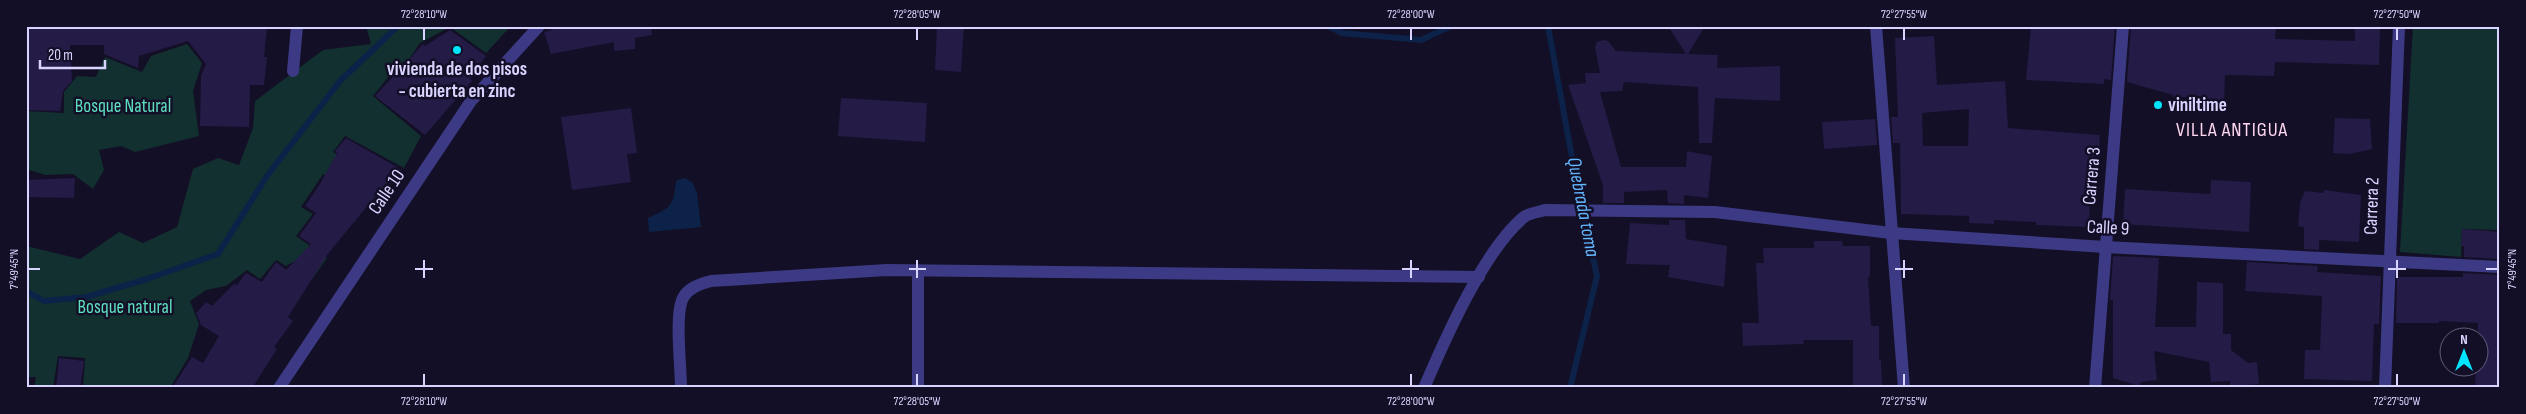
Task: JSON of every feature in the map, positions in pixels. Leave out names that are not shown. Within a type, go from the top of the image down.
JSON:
[{"type":"street","points":[[293,72],[297,26]]},
{"type":"street","name":"Calle 10","points":[[279,388],[470,101],[539,26]]},
{"type":"street","points":[[1876,26],[1904,388]]},
{"type":"street","name":"Carrera 3","points":[[2095,388],[2123,26]]},
{"type":"street","name":"Carrera 2","points":[[2385,388],[2399,26]]},
{"type":"street","name":"Calle 9","points":[[1424,388],[1440,352],[1479,277],[1501,240],[1526,215],[1545,210],[1715,212],[1891,234],[2500,267]]},
{"type":"street","points":[[680,388],[682,300],[694,286],[711,281],[887,270],[1479,277]]},
{"type":"street","points":[[918,271],[918,388]]},
{"type":"green space","name":"Bosque natural","points":[[366,26],[511,26],[486,53],[450,27],[420,43],[409,59],[398,65],[373,96],[421,136],[404,168],[345,136],[333,152],[388,184],[373,199],[323,174],[301,207],[313,214],[296,236],[327,258],[313,278],[293,262],[286,266],[276,260],[260,279],[247,270],[226,286],[206,290],[190,301],[199,324],[188,358],[170,388],[83,388],[85,358],[58,356],[53,388],[34,388],[36,377],[26,377],[26,246],[80,259],[119,232],[143,243],[177,227],[193,169],[218,158],[239,165],[253,128],[255,101],[323,50],[371,44]]},
{"type":"green space","points":[[2413,26],[2500,26],[2500,230],[2462,229],[2461,257],[2400,252]]},
{"type":"green space","name":"Bosque Natural","points":[[187,44],[202,63],[193,91],[199,136],[135,152],[121,146],[99,150],[104,170],[93,189],[73,174],[45,175],[26,169],[26,111],[64,113],[64,92],[77,76],[96,77],[105,57],[142,72],[151,56]]},
{"type":"water","points":[[684,178],[692,182],[697,193],[701,227],[649,232],[648,218],[669,206],[673,199],[677,180]]},
{"type":"building","points":[[26,26],[267,26],[264,57],[267,57],[264,85],[250,85],[249,127],[200,126],[201,76],[206,64],[188,41],[139,56],[138,68],[104,54],[104,45],[70,45],[72,81],[63,91],[60,111],[26,110]]},
{"type":"building","points":[[563,26],[651,26],[652,35],[635,38],[635,49],[614,51],[614,42],[551,54],[544,32]]},
{"type":"building","points":[[937,26],[964,26],[961,72],[935,70]]},
{"type":"building","points":[[1668,26],[1705,26],[1688,54],[1718,55],[1717,68],[1780,66],[1780,101],[1715,98],[1712,143],[1699,143],[1698,87],[1624,82],[1622,91],[1600,92],[1621,167],[1686,167],[1687,151],[1712,156],[1708,198],[1684,195],[1684,204],[1668,203],[1667,190],[1624,192],[1624,203],[1603,203],[1603,185],[1568,85],[1586,83],[1585,73],[1600,73],[1595,47],[1597,42],[1603,40],[1608,41],[1616,51],[1686,54]]},
{"type":"building","points":[[2031,26],[2115,26],[2111,80],[2104,79],[2104,84],[2026,80]]},
{"type":"building","points":[[2131,26],[2276,26],[2275,39],[2355,41],[2355,26],[2380,26],[2379,65],[2275,62],[2274,76],[2225,75],[2224,105],[2187,97],[2173,97],[2173,95],[2127,82]]},
{"type":"building","points":[[450,30],[486,56],[470,79],[472,81],[425,135],[375,96],[423,44],[425,46]]},
{"type":"building","points":[[1934,36],[1937,85],[2005,81],[2008,128],[2100,135],[2098,162],[2091,162],[2089,227],[2036,225],[2036,222],[1994,220],[1994,224],[1969,223],[1969,216],[1901,214],[1900,143],[1893,143],[1891,117],[1898,117],[1895,38]],"holes":[[[1969,109],[1968,146],[1923,146],[1922,113]]]},
{"type":"building","points":[[841,98],[927,103],[925,142],[838,136]]},
{"type":"building","points":[[631,108],[637,153],[627,154],[631,182],[572,190],[561,117]]},
{"type":"building","points":[[2335,118],[2370,119],[2372,149],[2350,154],[2333,153]]},
{"type":"building","points":[[1875,119],[1877,145],[1824,149],[1822,122]]},
{"type":"building","points":[[346,138],[402,170],[390,184],[387,182],[327,255],[288,317],[293,321],[274,347],[277,349],[252,388],[172,388],[192,357],[203,363],[219,336],[201,325],[196,313],[206,302],[212,306],[234,284],[237,285],[246,273],[262,282],[276,262],[286,270],[311,244],[299,236],[316,213],[305,206],[337,153],[335,151]]},
{"type":"building","points":[[75,178],[74,198],[26,197],[26,180]]},
{"type":"building","points":[[2211,180],[2251,182],[2249,232],[2123,224],[2125,189],[2210,194]]},
{"type":"building","points":[[2325,190],[2361,195],[2359,242],[2319,240],[2319,250],[2304,249],[2304,227],[2298,226],[2300,203],[2305,191],[2323,193]]},
{"type":"building","points":[[1669,220],[1685,220],[1686,239],[1727,246],[1724,287],[1668,277],[1670,265],[1626,264],[1630,223],[1669,225]]},
{"type":"building","points":[[2462,229],[2500,232],[2500,259],[2464,257],[2464,246],[2461,246]]},
{"type":"building","points":[[1814,241],[1842,241],[1843,246],[1870,246],[1870,277],[1868,277],[1871,326],[1879,326],[1879,360],[1881,360],[1882,387],[1853,388],[1853,340],[1803,340],[1804,344],[1743,346],[1742,323],[1759,323],[1756,263],[1764,263],[1763,248],[1814,248]]},
{"type":"building","points":[[2113,256],[2159,258],[2155,327],[2196,327],[2197,282],[2223,283],[2223,334],[2231,334],[2231,350],[2248,363],[2257,362],[2259,384],[2230,386],[2230,381],[2211,382],[2209,362],[2154,351],[2157,380],[2141,382],[2139,386],[2113,378],[2113,300],[2110,300]]},
{"type":"building","points":[[2247,262],[2318,266],[2317,272],[2381,276],[2379,324],[2374,324],[2372,381],[2304,379],[2305,350],[2320,350],[2322,296],[2245,291]]},
{"type":"building","points":[[2463,273],[2500,275],[2500,388],[2475,388],[2476,376],[2488,376],[2488,326],[2478,326],[2478,323],[2439,321],[2439,323],[2396,323],[2397,277],[2463,277]]},
{"type":"building","points":[[59,358],[84,361],[80,388],[56,388]]},
{"type":"waterway","points":[[26,291],[44,301],[86,297],[147,279],[218,254],[267,176],[340,81],[398,26]]},
{"type":"waterway","points":[[1328,26],[1342,33],[1421,40],[1451,26]]},
{"type":"waterway","name":"Quebrada toma","points":[[1548,26],[1579,196],[1597,276],[1570,388]]},
{"type":"place","name":"vivienda de dos pisos - cubierta en zinc","points":[[457,50]]},
{"type":"place","name":"viniltime","points":[[2158,105]]},
{"type":"district","name":"VILLA ANTIGUA","points":[[2232,130]]}]
